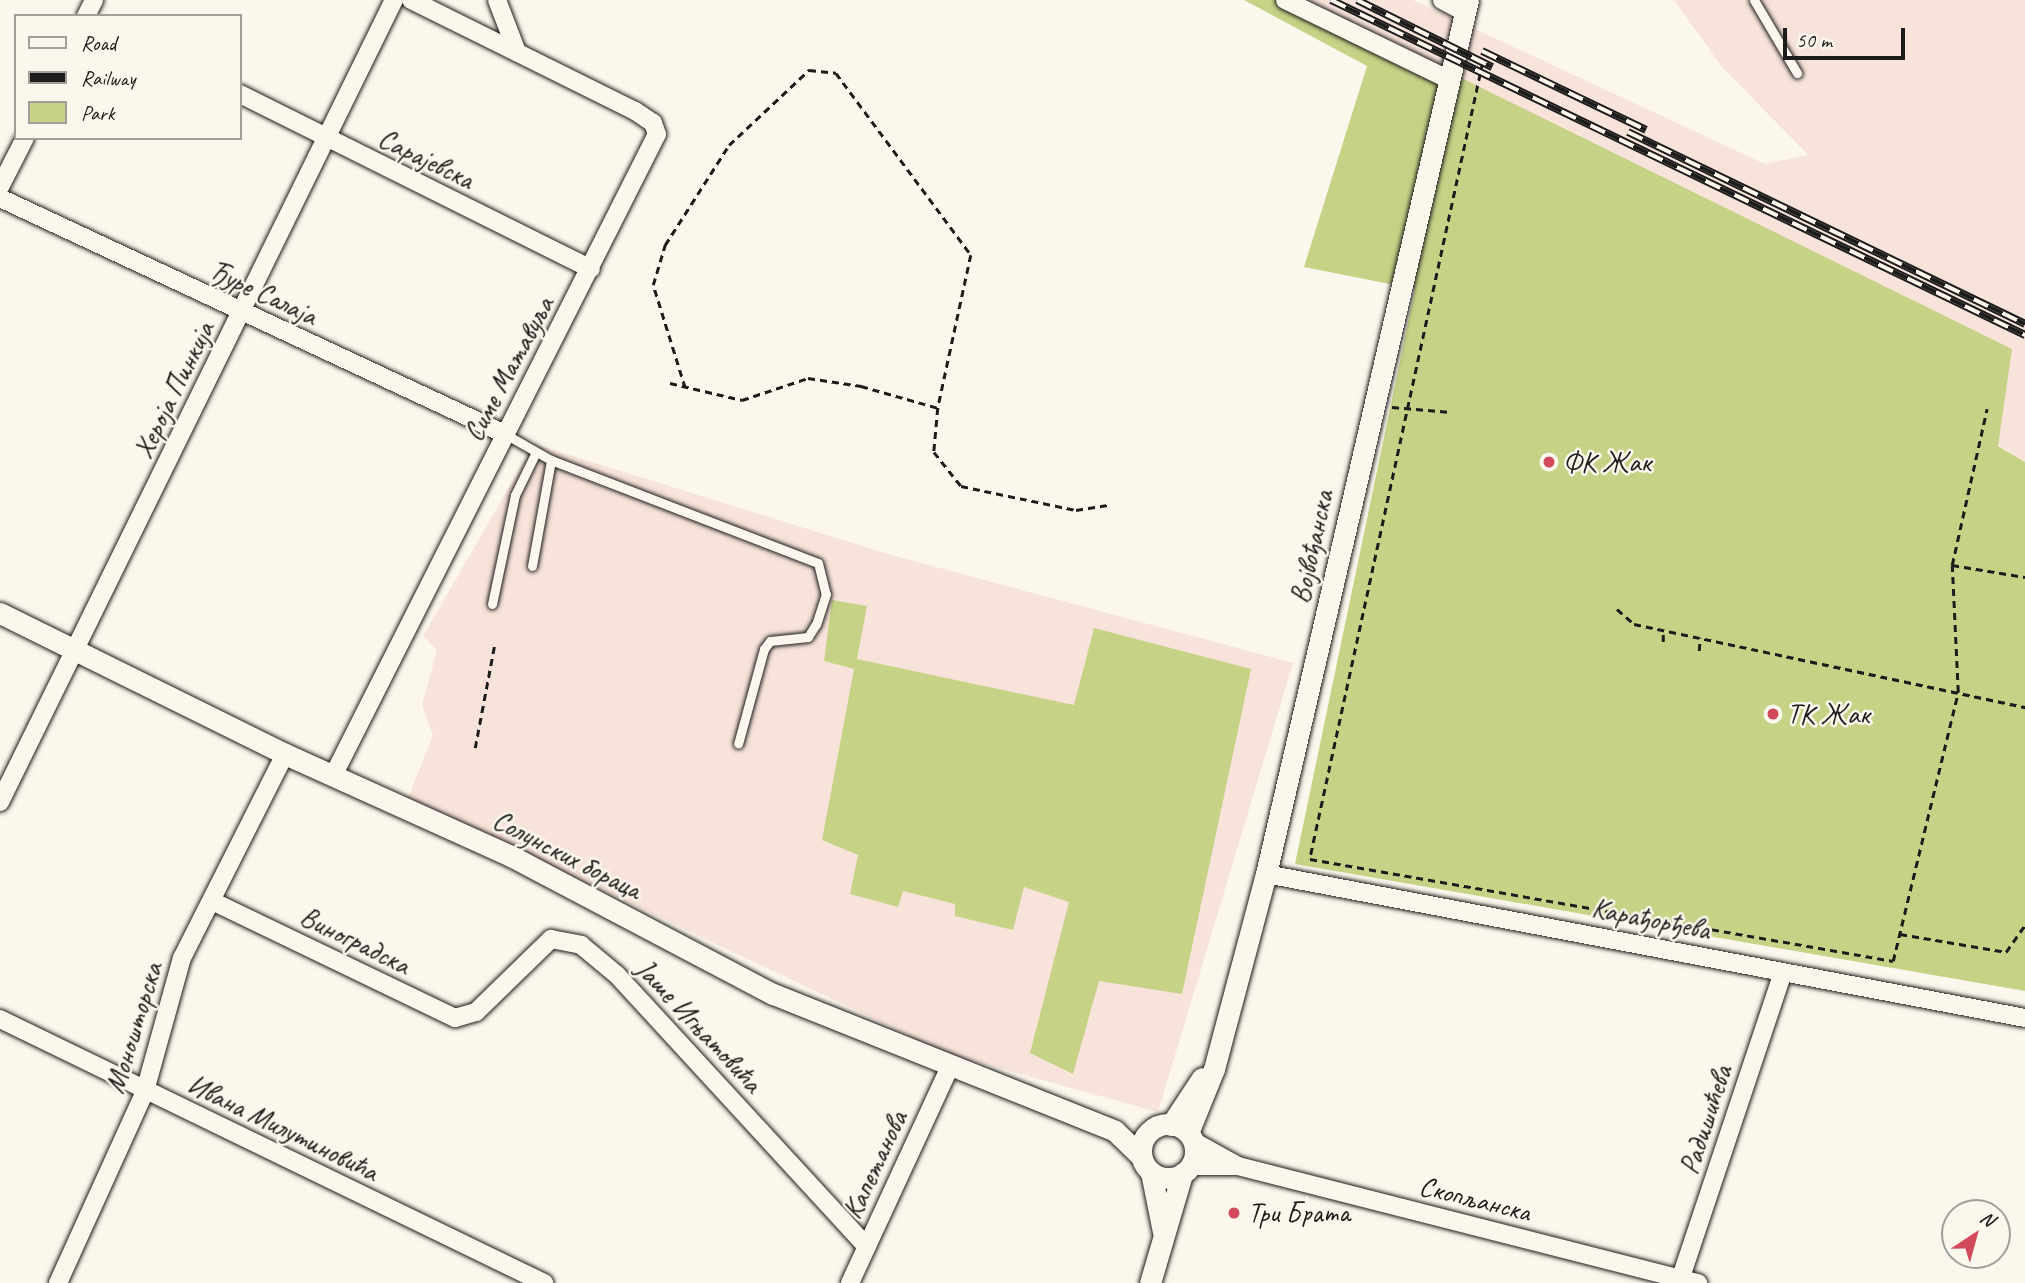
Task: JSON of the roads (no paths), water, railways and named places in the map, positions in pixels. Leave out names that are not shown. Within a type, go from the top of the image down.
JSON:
[{"type":"street","name":"Хероја Пинкија","points":[[0,802],[394,0]]},
{"type":"street","points":[[411,0],[517,52]]},
{"type":"street","points":[[498,0],[517,52]]},
{"type":"street","points":[[1285,0],[1450,80]]},
{"type":"street","points":[[1442,0],[1467,6]]},
{"type":"street","name":"Војвођанска","points":[[1176,1132],[1216,1055],[1266,874],[1372,402],[1467,6]]},
{"type":"street","name":"Симе Матавуља","points":[[333,776],[591,269],[656,128],[517,52]]},
{"type":"street","name":"Сарајевска","points":[[242,95],[591,269]]},
{"type":"street","points":[[0,187],[24,140]]},
{"type":"street","name":"Ђуре Салаја","points":[[0,198],[505,435]]},
{"type":"street","name":"Солунских бораца","points":[[0,613],[285,754],[511,856],[773,994],[948,1069],[1115,1131],[1176,1132]]},
{"type":"street","name":"Моношторска","points":[[58,1283],[145,1091],[166,1002],[212,901],[285,754]]},
{"type":"street","name":"Карађорђева","points":[[1266,874],[2025,1018]]},
{"type":"street","name":"Виноградска","points":[[212,901],[455,1018],[477,1012]]},
{"type":"street","name":"Јаше Игњатовића","points":[[477,1012],[538,947],[551,939],[581,945],[617,975],[866,1247]]},
{"type":"street","name":"Радишићева","points":[[1680,1281],[1783,973]]},
{"type":"street","name":"Ивана Милутиновића","points":[[0,1019],[544,1283]]},
{"type":"street","name":"Капетанова","points":[[850,1283],[948,1069]]},
{"type":"street","name":"Солунских бораца","points":[[1115,1131],[1146,1164]]},
{"type":"street","points":[[1150,1283],[1163,1234],[1186,1170],[1176,1132],[1143,1141],[1163,1234]]},
{"type":"street","name":"Скопљанска","points":[[1176,1132],[1238,1166],[1680,1281],[1699,1283]]},
{"type":"street","points":[[1146,1164],[1166,1178],[1186,1170]]},
{"type":"street","name":"Скопљанска","points":[[1186,1170],[1238,1166]]},
{"type":"lane","points":[[1754,0],[1797,73]]},
{"type":"lane","points":[[505,435],[535,454],[818,563],[825,594],[816,624],[808,637],[770,641],[764,649],[738,744]]},
{"type":"lane","points":[[492,604],[515,495],[535,454]]},
{"type":"lane","points":[[532,566],[551,460]]},
{"type":"railway","points":[[1331,0],[2025,335]]},
{"type":"railway","points":[[1357,0],[1492,67]]},
{"type":"railway","points":[[1482,51],[1646,130]]},
{"type":"railway","points":[[1628,132],[2025,324]]},
{"type":"place","name":"ФК Жак","points":[[1549,462]]},
{"type":"place","name":"ТК Жак","points":[[1773,714]]},
{"type":"place","name":"Три Брата","points":[[1234,1213]]}]
